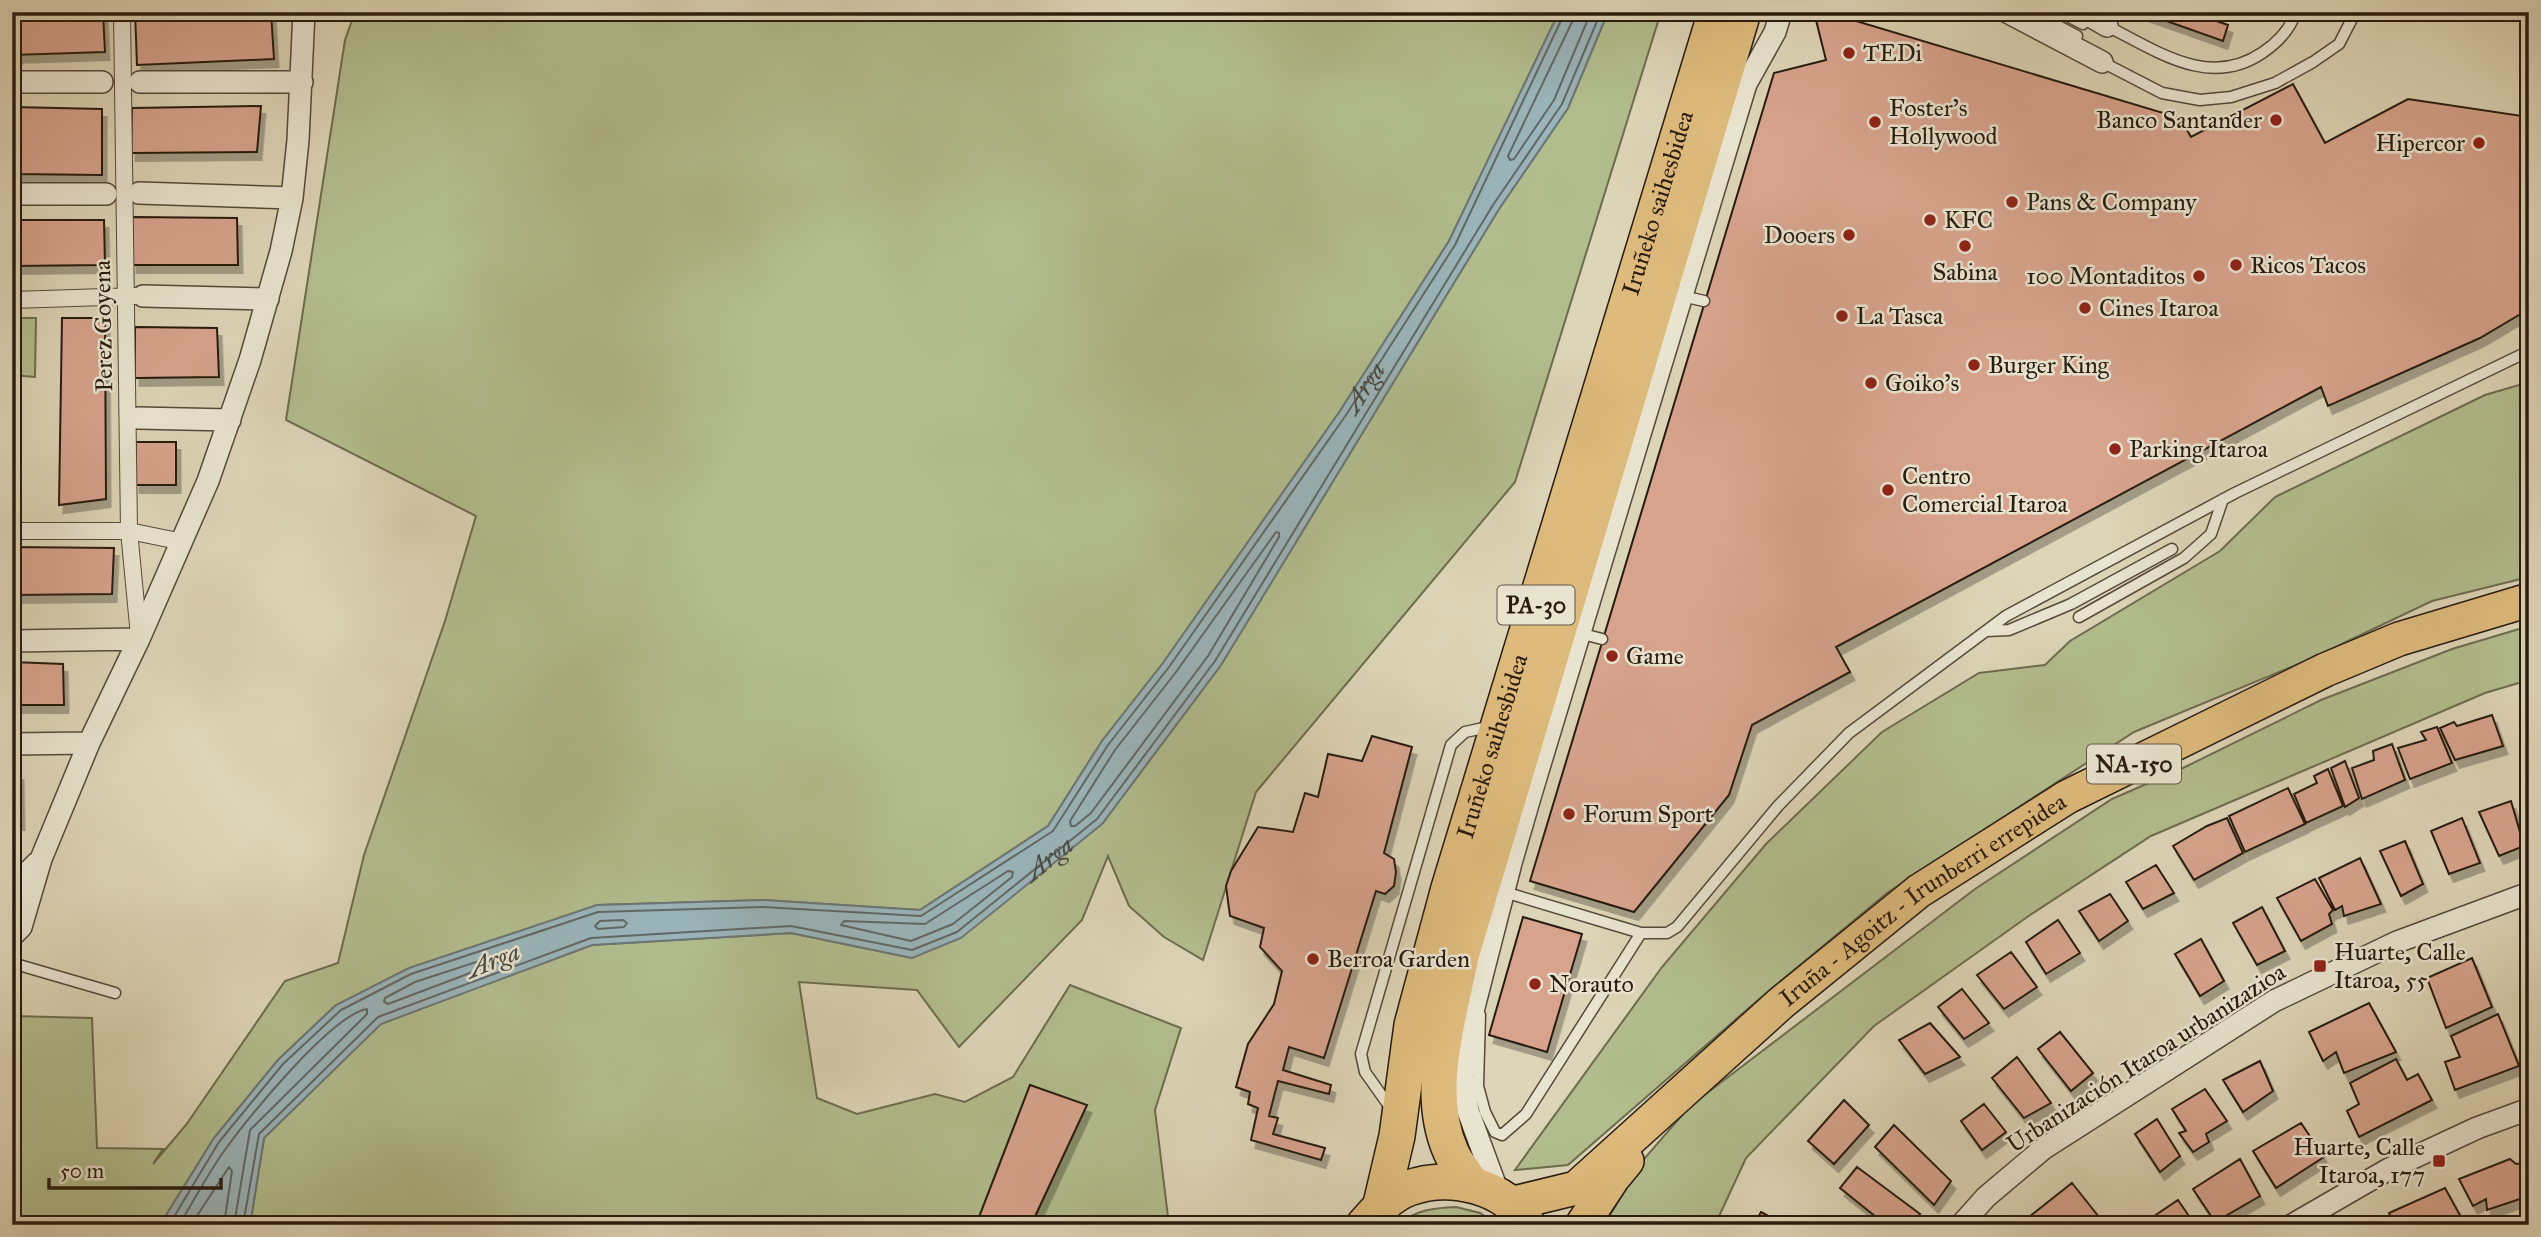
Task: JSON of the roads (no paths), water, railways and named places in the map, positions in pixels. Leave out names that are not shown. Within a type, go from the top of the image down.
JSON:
[{"type":"highway","name":"Iruñeko saihesbidea","points":[[1373,1214],[1399,1120],[1412,1026],[1450,888],[1716,12]]},
{"type":"highway","name":"Iruñeko saihesbidea","points":[[1502,1202],[1451,1153],[1441,1117],[1440,1076],[1461,956],[1743,12]]},
{"type":"highway","name":"PA-30","points":[[1373,1214],[1409,1188],[1440,1181],[1502,1202]]},
{"type":"main road","name":"Iruña - Agoitz - Irunberri errepidea","points":[[1502,1202],[1576,1188],[1781,1003],[1920,891],[2067,797],[2325,670],[2399,639],[2529,600]]},
{"type":"main road","name":"Iruña - Agoitz - Irunberri errepidea","points":[[1582,1225],[1613,1178],[1641,1146],[1657,1115]]},
{"type":"street","name":"Perez Goyena","points":[[122,12],[123,193],[134,296],[129,531],[139,639]]},
{"type":"street","points":[[12,936],[21,927],[41,859],[89,743],[183,542],[230,420],[268,299],[292,198],[302,82],[304,12]]},
{"type":"street","points":[[1502,1202],[1468,1111],[1463,1076],[1469,1027],[1479,983],[1510,863],[1746,85],[1775,32],[1781,12]]},
{"type":"street","points":[[2007,12],[2102,62]]},
{"type":"street","points":[[2083,18],[2107,26]]},
{"type":"street","points":[[12,82],[302,82]]},
{"type":"street","points":[[12,194],[123,193],[292,198]]},
{"type":"street","points":[[12,300],[134,296],[268,299]]},
{"type":"street","points":[[133,418],[230,420]]},
{"type":"street","points":[[12,531],[129,531],[183,542]]},
{"type":"street","points":[[12,641],[139,639]]},
{"type":"street","points":[[12,744],[89,743]]},
{"type":"street","points":[[12,888],[41,859]]},
{"type":"street","name":"Urbanización Itaroa urbanizazioa","points":[[1961,1225],[1986,1197],[2043,1149],[2274,1001],[2397,942],[2529,893]]},
{"type":"street","points":[[2292,1225],[2389,1169],[2477,1128],[2529,1109]]},
{"type":"lane","points":[[2032,12],[2077,36]]},
{"type":"lane","points":[[2060,12],[2083,18]]},
{"type":"lane","points":[[2107,26],[2172,59],[2206,68],[2226,69],[2249,63],[2275,45],[2296,12]]},
{"type":"lane","points":[[2102,62],[2162,93],[2200,100],[2231,97],[2274,83],[2313,62],[2339,44],[2354,15]]},
{"type":"lane","points":[[1682,296],[1704,301]]},
{"type":"lane","points":[[1504,892],[1641,933],[1667,933],[1678,927],[1778,806],[1849,733],[2006,616],[2222,499],[2529,351]]},
{"type":"lane","points":[[2079,617],[2183,558],[2211,534],[2222,499]]},
{"type":"lane","points":[[1986,631],[2009,630],[2071,604],[2172,549]]},
{"type":"lane","points":[[1579,633],[1602,639]]},
{"type":"lane","points":[[1399,1120],[1365,1072],[1361,1054],[1451,745],[1465,733],[1499,724]]},
{"type":"lane","points":[[1479,983],[1478,1086],[1485,1112],[1495,1132],[1502,1135],[1525,1114],[1641,933]]},
{"type":"lane","points":[[12,963],[116,993]]},
{"type":"water","name":"Arga","points":[[1559,12],[1608,12],[1568,108],[1499,209],[1221,665],[1102,824],[961,938],[912,958],[791,933],[592,945],[381,1024],[264,1138],[250,1225],[160,1225],[214,1138],[278,1060],[336,1005],[409,968],[597,905],[763,900],[920,910],[1048,826],[1102,741],[1163,663],[1340,411],[1449,241]]},
{"type":"place","name":"TEDi","points":[[1849,53]]},
{"type":"place","name":"Banco Santander","points":[[2276,120]]},
{"type":"place","name":"Foster's Hollywood","points":[[1875,122]]},
{"type":"place","name":"Hipercor","points":[[2479,143]]},
{"type":"place","name":"Pans & Company","points":[[2012,202]]},
{"type":"place","name":"KFC","points":[[1930,220]]},
{"type":"place","name":"Dooers","points":[[1849,235]]},
{"type":"place","name":"Sabina","points":[[1965,246]]},
{"type":"place","name":"Ricos Tacos","points":[[2236,265]]},
{"type":"place","name":"100 Montaditos","points":[[2199,276]]},
{"type":"place","name":"Cines Itaroa","points":[[2085,308]]},
{"type":"place","name":"La Tasca","points":[[1842,316]]},
{"type":"place","name":"Burger King","points":[[1974,365]]},
{"type":"place","name":"Goiko's","points":[[1871,383]]},
{"type":"place","name":"Parking Itaroa","points":[[2115,449]]},
{"type":"place","name":"Centro Comercial Itaroa","points":[[1888,490]]},
{"type":"place","name":"Game","points":[[1612,656]]},
{"type":"place","name":"Forum Sport","points":[[1569,814]]},
{"type":"place","name":"Berroa Garden","points":[[1313,959]]},
{"type":"place","name":"Huarte, Calle Itaroa, 55","points":[[2320,966]]},
{"type":"place","name":"Norauto","points":[[1535,984]]},
{"type":"place","name":"Huarte, Calle Itaroa, 177","points":[[2439,1161]]}]
